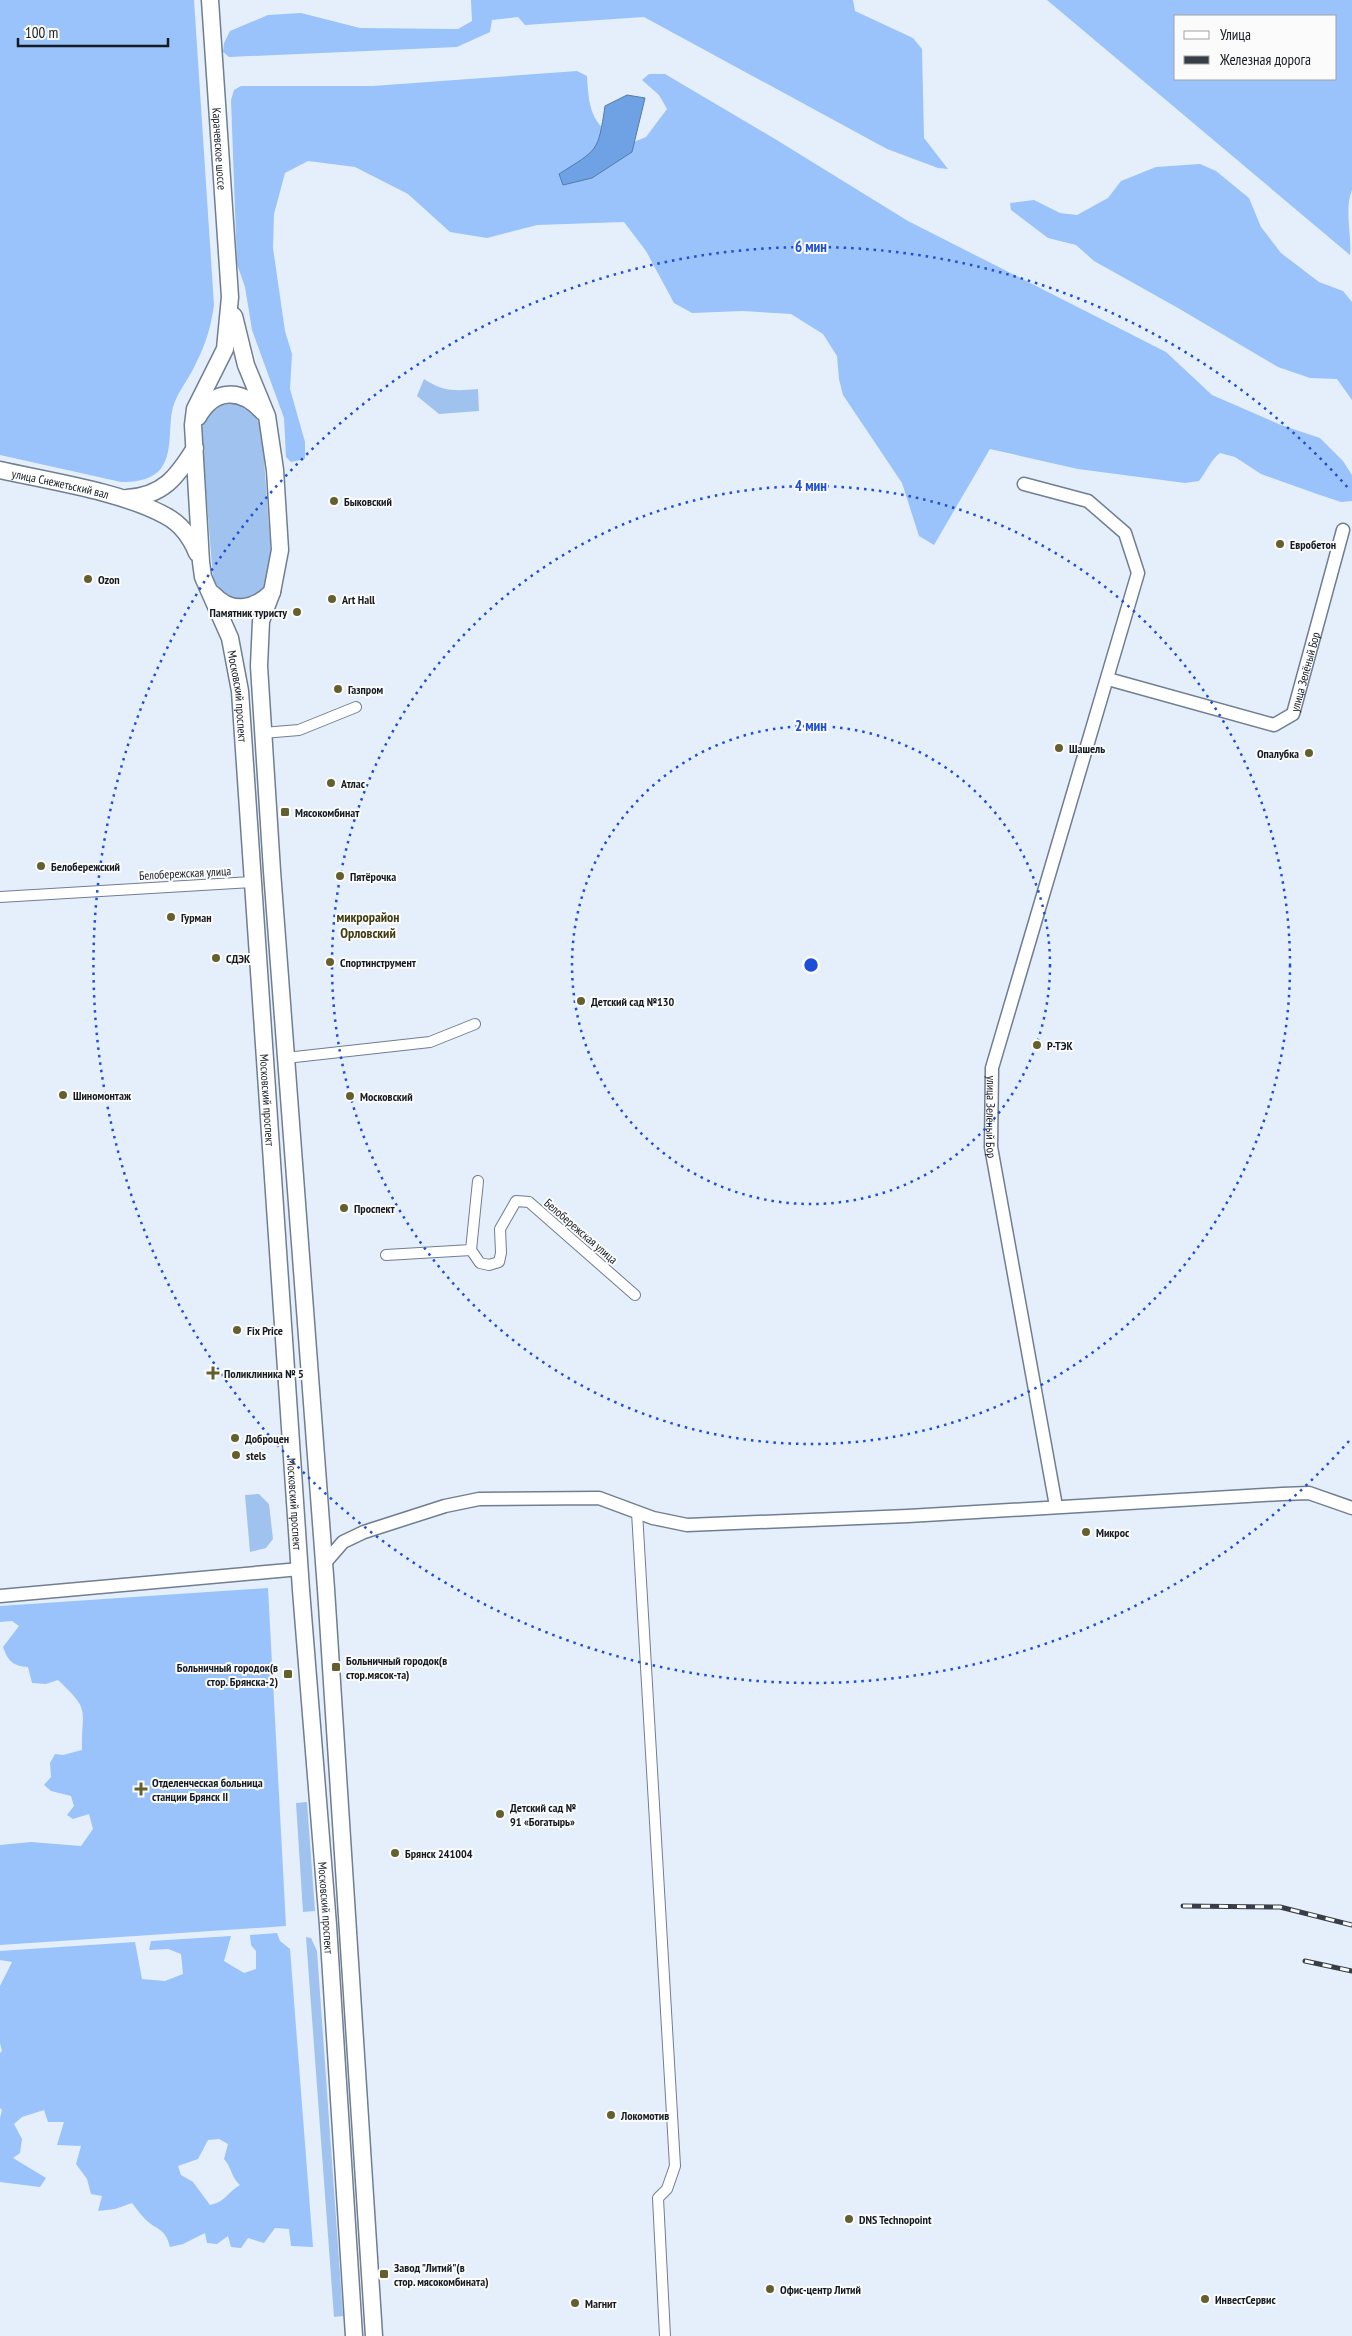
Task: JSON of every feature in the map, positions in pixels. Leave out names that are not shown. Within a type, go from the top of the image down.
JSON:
[{"type":"main road","name":"Карачевское шоссе","points":[[210,0],[230,296]]},
{"type":"main road","name":"Московский проспект","points":[[230,296],[246,365],[267,416],[275,470],[280,550],[272,592],[261,621],[263,733],[323,1566],[374,2336]]},
{"type":"main road","name":"Московский проспект","points":[[230,296],[225,349],[195,409],[193,425],[201,562],[208,588],[230,638],[236,663],[300,1569],[327,1916],[354,2336]]},
{"type":"main road","points":[[193,425],[208,403],[219,396],[233,395],[250,399],[267,416]]},
{"type":"main road","name":"улица Снежетьский вал","points":[[122,498],[142,498],[164,487],[183,468],[195,448]]},
{"type":"main road","name":"улица Снежетьский вал","points":[[0,470],[122,498],[167,516],[192,541],[201,562]]},
{"type":"main road","points":[[208,588],[218,599],[236,608],[254,605],[263,601],[272,592]]},
{"type":"main road","points":[[300,1569],[323,1566]]},
{"type":"street","name":"улица Зелёный Бор","points":[[1024,484],[1088,501],[1125,533],[1138,573],[992,1068],[992,1147],[1056,1506]]},
{"type":"street","name":"улица Зелёный Бор","points":[[1108,679],[1274,726],[1293,714],[1343,530]]},
{"type":"street","points":[[263,733],[299,730],[356,707]]},
{"type":"street","name":"Белобережская улица","points":[[0,897],[252,882]]},
{"type":"street","points":[[286,1058],[430,1042],[475,1024]]},
{"type":"street","points":[[386,1255],[471,1250],[478,1182]]},
{"type":"street","name":"Белобережская улица","points":[[471,1250],[480,1263],[489,1265],[499,1262],[502,1253],[500,1229],[516,1201],[529,1202],[635,1295]]},
{"type":"street","points":[[323,1566],[343,1542],[364,1532],[444,1506],[479,1499],[599,1498],[665,1522],[687,1525],[908,1516],[1056,1506],[1309,1493],[1352,1508]]},
{"type":"street","points":[[636,1512],[675,2166],[667,2189],[658,2198],[664,2336]]},
{"type":"street","points":[[0,1596],[300,1569]]},
{"type":"shaded area","points":[[0,0],[194,0],[214,305],[210,328],[203,349],[177,396],[173,407],[168,453],[165,461],[154,475],[144,479],[121,482],[0,455]]},
{"type":"shaded area","points":[[471,0],[853,0],[855,11],[913,38],[922,49],[924,138],[948,169],[938,168],[887,149],[644,17],[525,25],[518,17],[492,20],[490,32],[457,47],[229,57],[223,52],[224,43],[230,31],[268,15],[301,13],[360,28],[458,29],[472,21]]},
{"type":"shaded area","points":[[1047,0],[1352,0],[1352,190],[1348,214],[1350,255]]},
{"type":"shaded area","points":[[577,71],[587,76],[589,100],[595,118],[606,132],[626,145],[646,137],[667,109],[659,95],[642,80],[649,74],[665,74],[908,221],[1166,352],[1212,395],[1281,425],[1320,438],[1343,461],[1352,475],[1352,501],[1341,502],[1261,474],[1235,457],[1220,453],[1199,481],[1185,483],[1078,469],[990,449],[934,545],[919,536],[902,483],[843,395],[839,379],[837,356],[823,334],[791,314],[742,311],[692,313],[674,303],[646,251],[624,222],[537,225],[487,238],[450,232],[408,194],[355,167],[308,161],[285,173],[274,214],[273,248],[285,331],[292,354],[290,389],[305,442],[305,459],[291,462],[286,457],[284,418],[252,330],[245,287],[237,264],[231,100],[234,90],[241,86],[373,86]]},
{"type":"shaded area","points":[[627,95],[645,98],[632,152],[592,178],[563,185],[559,174],[589,154],[598,142],[605,106]]},
{"type":"shaded area","points":[[1200,164],[1216,171],[1249,198],[1261,227],[1281,253],[1319,282],[1343,291],[1352,302],[1352,400],[1337,379],[1310,378],[1278,367],[1094,261],[1076,245],[1048,238],[1011,210],[1010,203],[1034,200],[1060,213],[1077,215],[1108,198],[1121,181],[1156,167]]},
{"type":"shaded area","points":[[424,379],[450,390],[478,389],[479,411],[439,414],[417,396]]},
{"type":"shaded area","points":[[227,403],[240,405],[250,411],[260,425],[262,432],[272,568],[266,587],[253,597],[245,599],[237,598],[223,591],[213,578],[201,430],[210,412]]},
{"type":"shaded area","points":[[259,1494],[269,1504],[273,1539],[266,1548],[250,1552],[245,1495]]},
{"type":"shaded area","points":[[268,1588],[286,1926],[0,1945],[0,1845],[31,1842],[81,1846],[93,1829],[89,1814],[73,1819],[67,1815],[74,1806],[71,1796],[51,1791],[44,1785],[51,1777],[50,1763],[55,1754],[63,1755],[82,1750],[83,1718],[80,1705],[69,1690],[58,1680],[46,1684],[32,1683],[28,1667],[15,1664],[9,1659],[3,1647],[19,1626],[12,1621],[0,1622],[0,1606]]},
{"type":"shaded area","points":[[307,1802],[315,1911],[303,1912],[296,1803]]},
{"type":"shaded area","points":[[277,1933],[280,1941],[290,1949],[313,2247],[291,2246],[289,2229],[275,2228],[264,2243],[248,2238],[241,2248],[231,2247],[228,2236],[217,2244],[207,2243],[205,2233],[183,2244],[170,2247],[166,2236],[149,2223],[132,2203],[115,2209],[98,2211],[102,2196],[91,2194],[87,2179],[76,2164],[81,2146],[57,2145],[64,2122],[48,2122],[44,2110],[22,2117],[14,2124],[22,2139],[20,2153],[13,2158],[46,2178],[40,2187],[0,2182],[0,2118],[2,2110],[0,2108],[0,2053],[2,2051],[0,2043],[0,1986],[12,1962],[0,1960],[0,1951],[135,1942],[142,1979],[165,1981],[183,1974],[181,1954],[168,1949],[149,1950],[151,1941],[231,1936],[224,1961],[244,1973],[256,1969],[256,1951],[251,1945],[250,1935]],"holes":[[[219,2139],[228,2144],[224,2159],[240,2185],[223,2199],[210,2205],[193,2182],[181,2175],[178,2166],[198,2159],[208,2140]]]},
{"type":"shaded area","points":[[306,1937],[311,1938],[317,1951],[343,2316],[334,2317]]},
{"type":"railway","points":[[1183,1906],[1280,1907],[1352,1925]]},
{"type":"railway","points":[[1305,1961],[1352,1971]]},
{"type":"place","name":"Быковский","points":[[334,501]]},
{"type":"place","name":"Евробетон","points":[[1280,544]]},
{"type":"place","name":"Ozon","points":[[88,579]]},
{"type":"place","name":"Art Hall","points":[[332,599]]},
{"type":"place","name":"Памятник туристу","points":[[297,612]]},
{"type":"place","name":"Газпром","points":[[338,689]]},
{"type":"place","name":"Шашель","points":[[1059,748]]},
{"type":"place","name":"Опалубка","points":[[1309,753]]},
{"type":"place","name":"Атлас","points":[[331,783]]},
{"type":"place","name":"Мясокомбинат","points":[[285,812]]},
{"type":"place","name":"Белобережский","points":[[41,866]]},
{"type":"place","name":"Пятёрочка","points":[[340,876]]},
{"type":"place","name":"Гурман","points":[[171,917]]},
{"type":"place","name":"СДЭК","points":[[216,958]]},
{"type":"place","name":"Спортинструмент","points":[[330,962]]},
{"type":"place","name":"Детский сад №130","points":[[581,1001]]},
{"type":"place","name":"Р-ТЭК","points":[[1037,1045]]},
{"type":"place","name":"Шиномонтаж","points":[[63,1095]]},
{"type":"place","name":"Московский","points":[[350,1096]]},
{"type":"place","name":"Проспект","points":[[344,1208]]},
{"type":"place","name":"Fix Price","points":[[237,1330]]},
{"type":"place","name":"Поликлиника № 5","points":[[213,1373]]},
{"type":"place","name":"Доброцен","points":[[235,1438]]},
{"type":"place","name":"stels","points":[[236,1455]]},
{"type":"place","name":"Микрос","points":[[1086,1532]]},
{"type":"place","name":"Больничный городок(в стор.мясок-та)","points":[[336,1667]]},
{"type":"place","name":"Больничный городок(в стор. Брянска-2)","points":[[288,1674]]},
{"type":"place","name":"Отделенческая больница станции Брянск II","points":[[141,1789]]},
{"type":"place","name":"Детский сад № 91 «Богатырь»","points":[[500,1814]]},
{"type":"place","name":"Брянск 241004","points":[[395,1853]]},
{"type":"place","name":"Локомотив","points":[[611,2115]]},
{"type":"place","name":"DNS Technopoint","points":[[849,2219]]},
{"type":"place","name":"Завод \"Литий\"(в стор. мясокомбината)","points":[[384,2274]]},
{"type":"place","name":"Офис-центр Литий","points":[[770,2289]]},
{"type":"place","name":"ИнвестСервис","points":[[1205,2299]]},
{"type":"place","name":"Магнит","points":[[575,2303]]},
{"type":"district","name":"микрорайон Орловский","points":[[368,926]]}]
